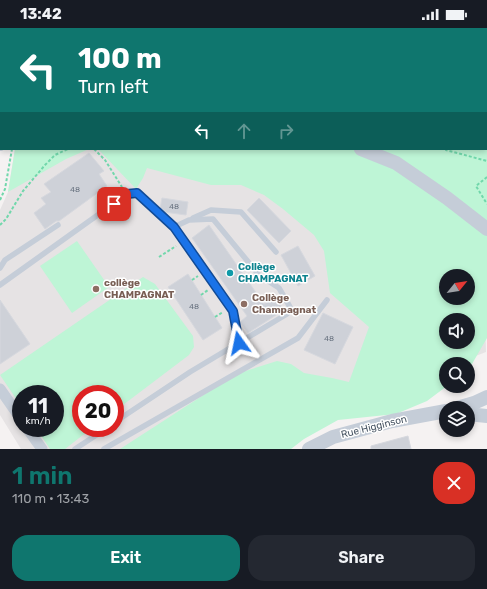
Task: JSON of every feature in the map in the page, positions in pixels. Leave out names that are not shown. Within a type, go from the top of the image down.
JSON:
[{"type":"street","points":[[364,150],[396,163],[487,229]]},
{"type":"street","points":[[0,389],[12,406]]},
{"type":"street","points":[[475,403],[487,397]]},
{"type":"street","name":"Rue Higginson","points":[[309,449],[333,437],[392,421],[439,413]]},
{"type":"street","points":[[475,415],[487,416]]},
{"type":"street","points":[[33,437],[42,449]]},
{"type":"lane","points":[[0,286],[127,194],[137,193],[174,227],[233,311],[239,343]]},
{"type":"lane","points":[[174,227],[211,210],[241,212],[276,252]]},
{"type":"lane","points":[[124,416],[190,372],[287,314],[289,311],[290,307],[279,288],[259,274],[213,219],[189,220]]},
{"type":"lane","points":[[0,268],[5,260],[58,225]]},
{"type":"lane","points":[[104,449],[298,338],[327,300]]},
{"type":"lane","points":[[75,449],[93,437]]},
{"type":"path","points":[[0,200],[5,189],[12,150]]},
{"type":"path","points":[[0,225],[6,219],[22,191],[54,155],[66,150]]},
{"type":"path","points":[[95,150],[105,160],[127,194]]},
{"type":"path","points":[[446,150],[487,161]]},
{"type":"path","points":[[487,177],[476,186],[487,204]]},
{"type":"path","points":[[159,257],[184,240]]},
{"type":"shaded area","name":"Collège Champagnat","points":[[15,150],[316,150],[440,203],[469,269],[439,269],[439,305],[475,305],[475,283],[487,310],[485,315],[486,352],[473,357],[439,357],[439,367],[263,449],[21,449],[14,437],[64,437],[64,385],[12,385],[12,434],[0,415],[0,210],[8,192]]},
{"type":"green space","points":[[15,150],[87,150],[66,159],[8,192]]},
{"type":"green space","points":[[99,150],[487,150],[487,338],[475,359],[475,357],[439,357],[439,392],[427,401],[396,414],[338,420],[304,439],[291,449],[120,449],[236,374],[277,361],[291,364],[304,373],[349,382],[369,327],[330,293],[324,251],[314,235],[264,195],[241,185],[211,185],[147,168],[136,189]]},
{"type":"green space","points":[[77,241],[109,287],[72,313],[40,266]]},
{"type":"green space","points":[[143,277],[155,284],[193,336],[194,347],[189,355],[124,404],[124,385],[72,385],[72,437],[80,437],[65,449],[50,449],[42,437],[64,437],[64,385],[12,385],[12,393],[0,375]]},
{"type":"building","points":[[89,153],[104,171],[99,174],[107,186],[59,221],[56,221],[45,229],[34,213],[46,204],[41,198],[51,192],[44,184]]},
{"type":"building","points":[[162,198],[188,202],[186,215],[164,212],[160,209]]},
{"type":"building","name":"Collège CHAMPAGNAT","points":[[259,198],[291,231],[279,243],[247,210]]},
{"type":"building","name":"Collège CHAMPAGNAT","points":[[209,225],[264,304],[275,297],[284,310],[248,333],[240,322],[247,316],[192,238]]},
{"type":"building","name":"Collège CHAMPAGNAT","points":[[298,246],[315,276],[298,286],[281,255]]},
{"type":"building","name":"Collège CHAMPAGNAT","points":[[188,274],[222,328],[203,340],[168,287]]},
{"type":"building","points":[[0,300],[30,344],[0,364]]},
{"type":"building","name":"Collège CHAMPAGNAT","points":[[323,313],[353,327],[335,364],[304,350]]},
{"type":"building","points":[[408,436],[411,449],[371,449],[371,446]]},
{"type":"place","name":"Collège CHAMPAGNAT","points":[[230,273]]},
{"type":"place","name":"collège CHAMPAGNAT","points":[[96,289]]},
{"type":"place","name":"Collège Champagnat","points":[[244,304]]},
{"type":"route","points":[[114,204],[127,194],[137,193],[174,227],[233,311],[239,343]]}]
